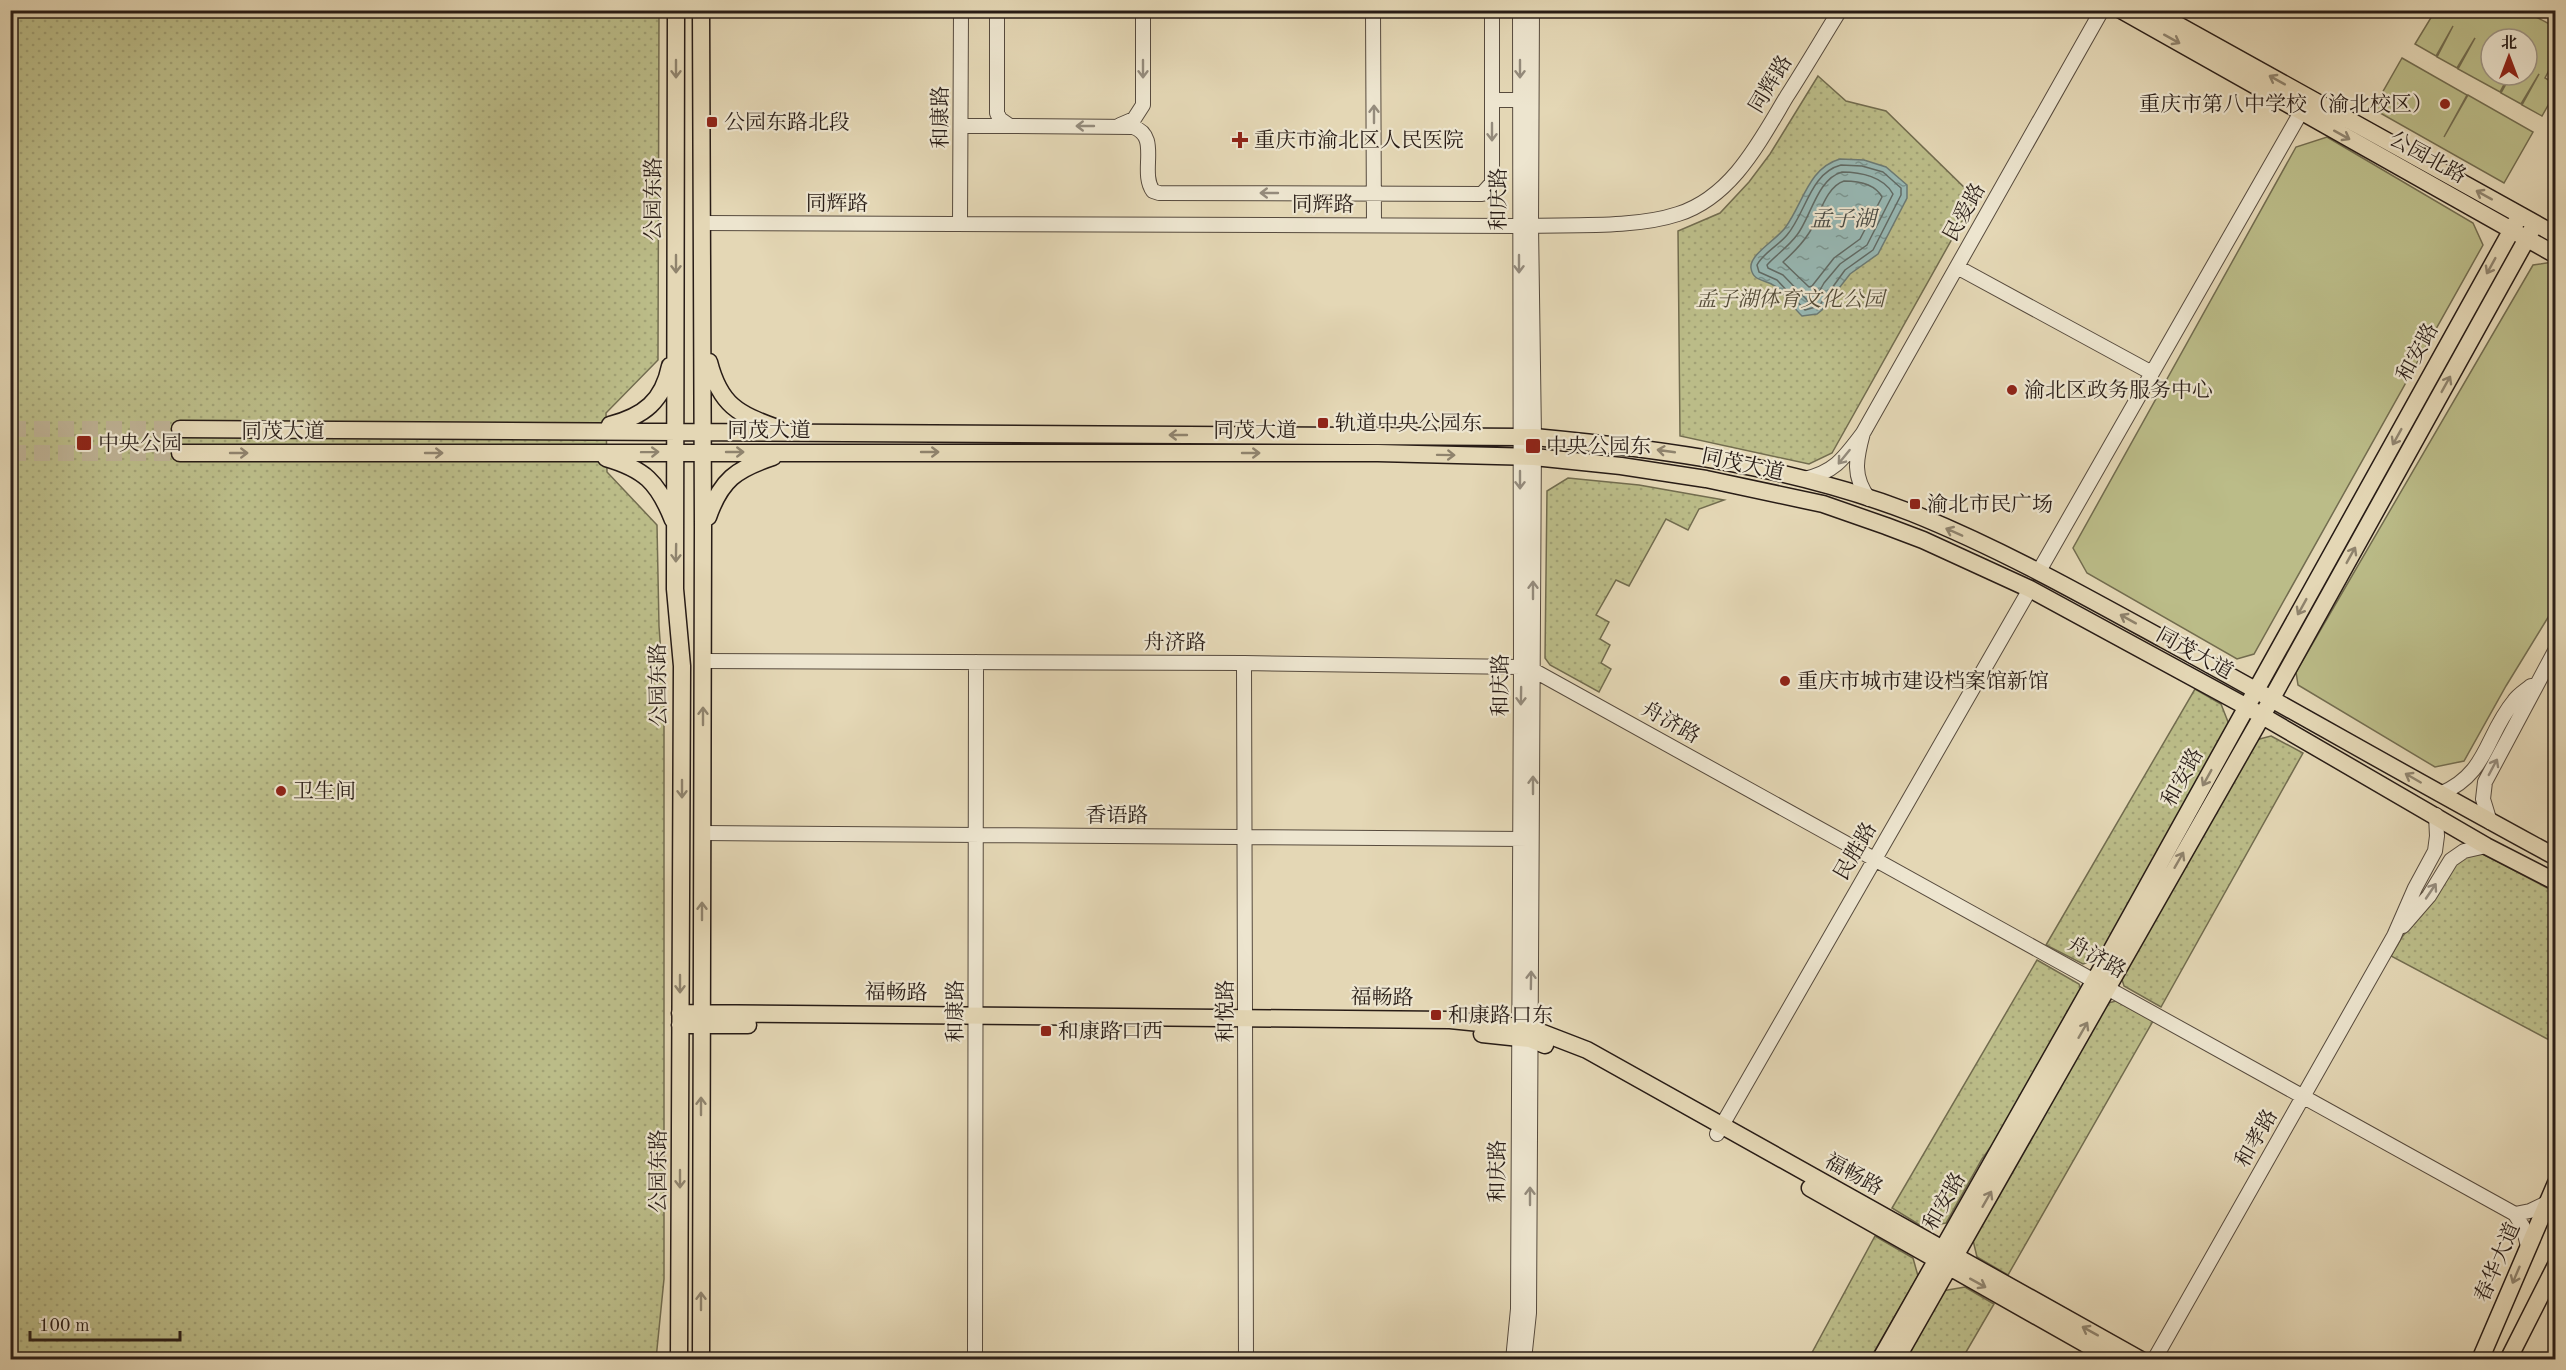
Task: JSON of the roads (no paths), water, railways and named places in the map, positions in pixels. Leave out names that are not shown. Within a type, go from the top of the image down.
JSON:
[{"type":"main road","name":"公园东路","points":[[676,10],[675,589],[682,666],[680,1359]]},
{"type":"main road","name":"公园东路","points":[[701,10],[704,452],[701,1359]]},
{"type":"main road","name":"公园北路","points":[[2121,10],[2301,112],[2515,222],[2535,224],[2556,235]]},
{"type":"main road","name":"公园北路","points":[[2151,10],[2515,222],[2527,238],[2556,255]]},
{"type":"main road","name":"和安路","points":[[2264,694],[2515,222]]},
{"type":"main road","name":"和安路","points":[[1896,1359],[1946,1258],[2254,711],[2535,224]]},
{"type":"main road","points":[[590,430],[629,420],[653,404],[666,384],[676,333]]},
{"type":"main road","points":[[702,333],[715,384],[729,403],[749,418],[789,432]]},
{"type":"main road","name":"同茂大道","points":[[180,429],[1527,438],[1622,445],[1712,457],[1802,479],[1912,513],[2039,571],[2556,857]]},
{"type":"main road","points":[[704,529],[715,497],[728,478],[752,464],[790,452]]},
{"type":"main road","name":"同茂大道","points":[[180,453],[1378,453],[1527,457],[1621,465],[1706,479],[1823,504],[1923,540],[2030,589],[2254,711],[2486,846],[2556,882]]},
{"type":"main road","points":[[590,453],[631,465],[651,479],[665,499],[676,529]]},
{"type":"main road","name":"福畅路","points":[[680,1019],[1246,1023],[1450,1020],[1524,1032],[1587,1050],[1720,1130],[1946,1258],[2114,1359]]},
{"type":"main road","name":"春华大道","points":[[2480,1359],[2556,1183]]},
{"type":"main road","name":"和安路","points":[[1880,1359],[1946,1258]]},
{"type":"main road","name":"福畅路","points":[[1946,1258],[2142,1359]]},
{"type":"main road","points":[[2508,1359],[2556,1265]]},
{"type":"street","name":"和康路","points":[[960,224],[961,10]]},
{"type":"street","points":[[998,10],[998,113],[1000,119],[1010,126]]},
{"type":"street","points":[[1116,126],[1134,119],[1143,105],[1143,10]]},
{"type":"street","points":[[1373,10],[1374,225]]},
{"type":"street","points":[[960,126],[1133,127],[1143,132],[1148,145],[1149,186],[1153,191],[1159,193],[1482,194],[1492,183],[1492,10]]},
{"type":"street","name":"和庆路","points":[[1513,1359],[1518,1309],[1524,1032],[1527,669],[1525,100],[1520,10]]},
{"type":"street","name":"和庆路","points":[[1525,100],[1532,10]]},
{"type":"street","name":"同辉路","points":[[701,223],[1525,225],[1648,222],[1680,214],[1710,198],[1734,176],[1754,151],[1840,10]]},
{"type":"street","name":"民爱路","points":[[1863,433],[2102,10]]},
{"type":"street","points":[[1492,100],[1525,100]]},
{"type":"street","points":[[2039,571],[2301,112]]},
{"type":"street","points":[[1957,267],[2152,373]]},
{"type":"street","points":[[1802,479],[1818,476],[1837,466],[1863,433]]},
{"type":"street","points":[[1863,433],[1855,465],[1861,488],[1869,499]]},
{"type":"street","name":"民胜路","points":[[1720,1130],[2030,589]]},
{"type":"street","points":[[2490,822],[2483,799],[2485,782],[2556,649]]},
{"type":"street","name":"舟济路","points":[[703,661],[1244,663],[1527,669],[1875,858],[2515,1214]]},
{"type":"street","name":"和康路","points":[[975,1359],[976,662]]},
{"type":"street","name":"和悦路","points":[[1244,663],[1246,1359]]},
{"type":"street","points":[[2440,794],[2457,787],[2472,774],[2513,701],[2539,678]]},
{"type":"street","points":[[2394,936],[2415,888],[2435,851],[2438,836],[2436,815]]},
{"type":"street","name":"香语路","points":[[702,833],[1526,839]]},
{"type":"street","points":[[2394,936],[2429,896],[2451,861],[2464,851],[2486,846]]},
{"type":"street","name":"和孝路","points":[[2154,1359],[2394,936]]},
{"type":"street","name":"和庆路","points":[[1524,1032],[1529,1313],[1524,1359]]},
{"type":"street","points":[[2528,1246],[2523,1227],[2515,1214],[2530,1211],[2547,1203]]},
{"type":"water","name":"孟子湖","points":[[1840,159],[1864,160],[1886,167],[1907,185],[1907,198],[1878,254],[1850,274],[1822,310],[1817,314],[1802,316],[1779,289],[1754,276],[1752,263],[1754,258],[1785,228],[1813,178],[1820,170]]},
{"type":"tunnel","points":[[10,429],[180,429]]},
{"type":"tunnel","points":[[10,453],[180,453]]},
{"type":"place","name":"重庆市第八中学校（渝北校区）","points":[[2445,104]]},
{"type":"place","name":"公园东路北段","points":[[712,122]]},
{"type":"place","name":"重庆市渝北区人民医院","points":[[1240,140]]},
{"type":"place","name":"渝北区政务服务中心","points":[[2012,390]]},
{"type":"place","name":"轨道中央公园东","points":[[1323,423]]},
{"type":"place","name":"中央公园","points":[[84,443]]},
{"type":"place","name":"中央公园东","points":[[1533,446]]},
{"type":"place","name":"渝北市民广场","points":[[1915,504]]},
{"type":"place","name":"重庆市城市建设档案馆新馆","points":[[1785,681]]},
{"type":"place","name":"卫生间","points":[[281,791]]},
{"type":"place","name":"和康路口东","points":[[1436,1015]]},
{"type":"place","name":"和康路口西","points":[[1046,1031]]},
{"type":"park label","name":"孟子湖体育文化公园","points":[[1790,299]]}]
